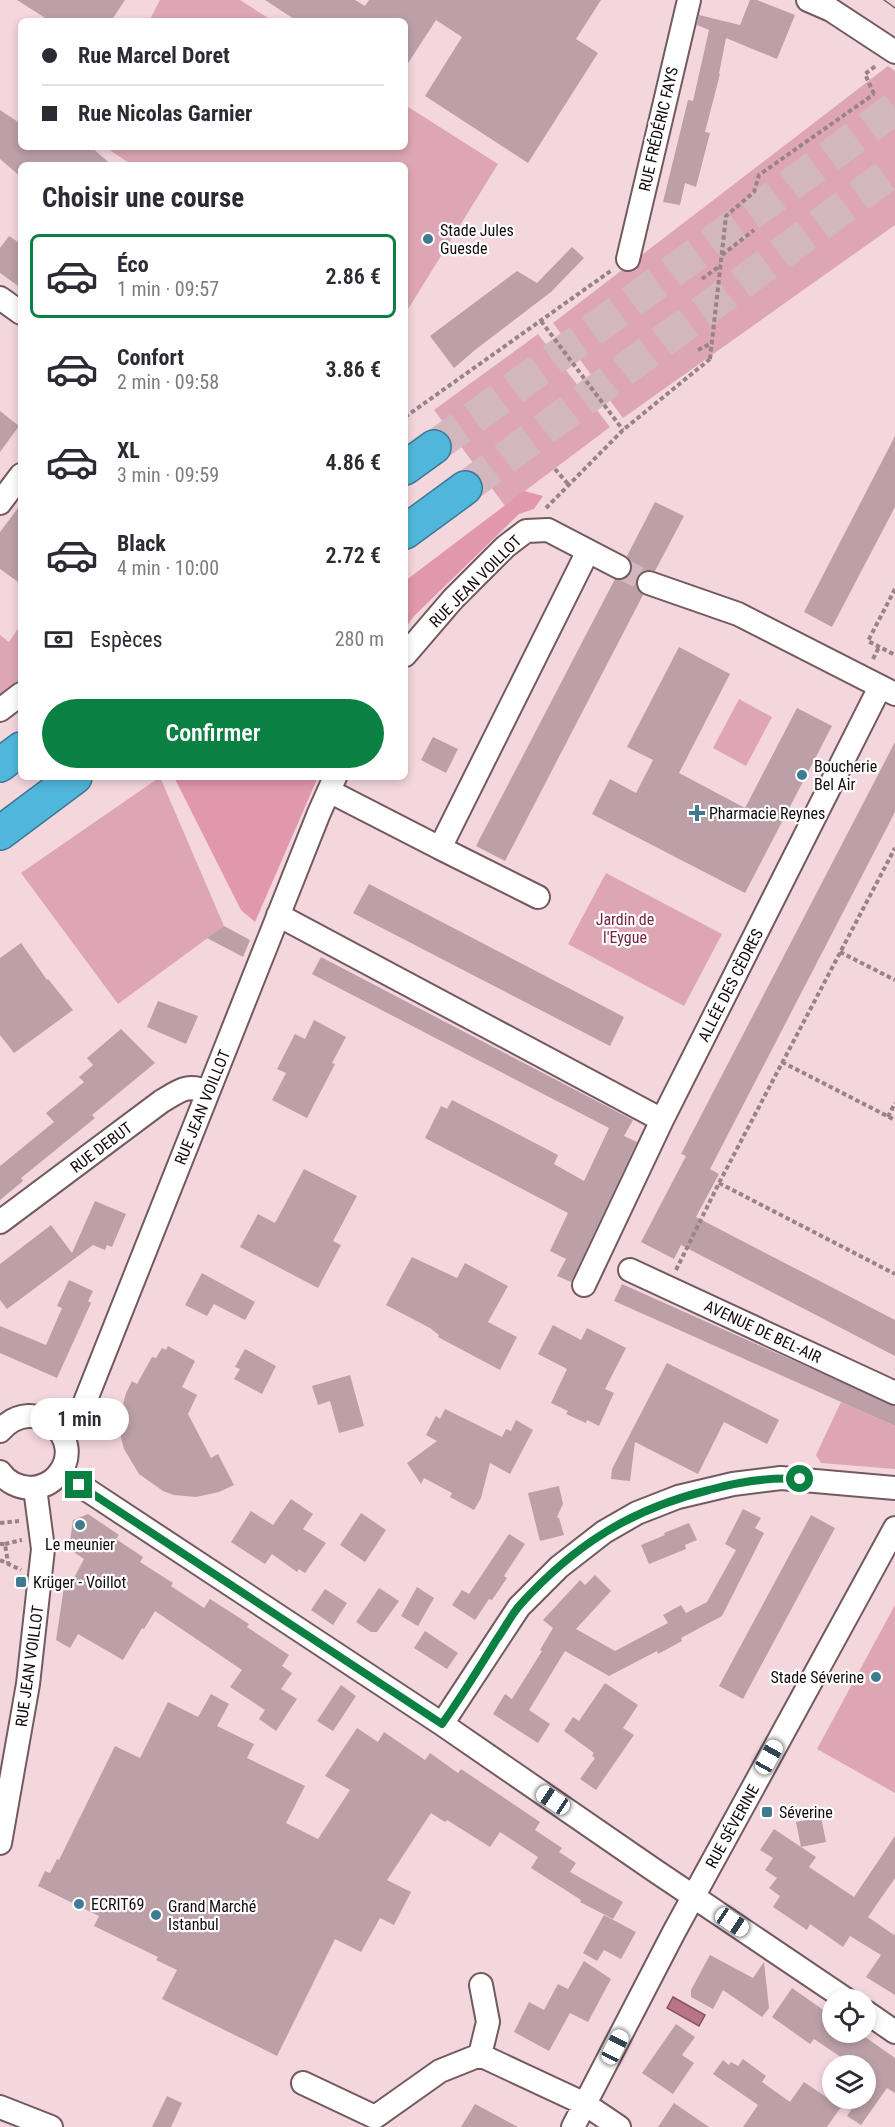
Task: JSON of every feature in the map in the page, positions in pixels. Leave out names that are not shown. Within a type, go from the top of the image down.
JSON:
[{"type":"highway","points":[[408,466],[434,447]]},
{"type":"highway","points":[[408,530],[465,488]]},
{"type":"highway","points":[[0,747],[18,738]]},
{"type":"highway","points":[[0,765],[18,751]]},
{"type":"highway","points":[[6,832],[71,780]]},
{"type":"street","name":"RUE FRÉDÉRIC FAYS","points":[[627,259],[689,0]]},
{"type":"street","points":[[808,0],[840,15],[887,58]]},
{"type":"street","points":[[0,298],[18,311]]},
{"type":"street","points":[[0,503],[18,479]]},
{"type":"street","name":"RUE JEAN VOILLOT","points":[[408,652],[453,599],[505,547],[526,531],[548,530],[619,567]]},
{"type":"street","points":[[440,848],[588,551]]},
{"type":"street","points":[[649,584],[738,614],[888,690]]},
{"type":"street","name":"ALLÉE DES CÈDRES","points":[[584,1285],[662,1120],[888,690]]},
{"type":"street","points":[[0,710],[18,696]]},
{"type":"street","points":[[332,784],[440,848],[538,897]]},
{"type":"street","name":"RUE JEAN VOILLOT","points":[[58,1429],[81,1412],[332,784]]},
{"type":"street","points":[[278,915],[662,1120]]},
{"type":"street","name":"RUE DEBUT","points":[[0,1222],[162,1101],[190,1087],[207,1092]]},
{"type":"street","name":"AVENUE DE BEL-AIR","points":[[630,1270],[895,1393]]},
{"type":"street","points":[[0,1472],[11,1483],[22,1488],[35,1488],[53,1480],[60,1472],[65,1462],[66,1450],[64,1439],[50,1421],[27,1415],[2,1424]]},
{"type":"street","points":[[60,1472],[442,1724],[831,1989]]},
{"type":"street","points":[[442,1724],[519,1606],[559,1567],[604,1532],[637,1513],[678,1497],[733,1484],[781,1478],[895,1488]]},
{"type":"street","name":"RUE JEAN VOILLOT","points":[[0,1843],[28,1684],[43,1549],[35,1488]]},
{"type":"street","name":"RUE SÉVERINE","points":[[573,2127],[694,1896],[895,1528]]},
{"type":"street","points":[[480,2055],[488,2022],[482,1985]]},
{"type":"street","points":[[876,2019],[895,2032]]},
{"type":"street","points":[[303,2083],[375,2117],[440,2071],[480,2055],[585,2104],[619,2127]]},
{"type":"street","points":[[0,2107],[51,2127]]},
{"type":"path","points":[[526,531],[568,484],[623,430],[710,359],[726,216],[754,192],[759,175],[874,94],[865,74],[887,58]]},
{"type":"path","points":[[722,255],[754,230]]},
{"type":"path","points":[[408,415],[627,259]]},
{"type":"path","points":[[702,279],[721,264]]},
{"type":"path","points":[[541,321],[623,430]]},
{"type":"path","points":[[698,350],[712,343]]},
{"type":"path","points":[[555,469],[568,484]]},
{"type":"path","points":[[895,589],[868,641],[895,655]]},
{"type":"path","points":[[667,1287],[895,848]]},
{"type":"path","points":[[840,952],[895,980]]},
{"type":"path","points":[[782,1062],[895,1120]]},
{"type":"path","points":[[888,1117],[895,1103]]},
{"type":"path","points":[[719,1183],[895,1274]]},
{"type":"path","points":[[0,1524],[19,1521]]},
{"type":"path","points":[[8,1564],[3,1544],[23,1540]]},
{"type":"green space","points":[[160,0],[240,0],[268,18],[151,18]]},
{"type":"green space","points":[[888,66],[895,71],[895,225],[623,418],[553,323]]},
{"type":"green space","name":"Stade Jules Guesde","points":[[408,107],[498,164],[408,309],[408,162],[128,162],[110,150],[408,150]]},
{"type":"green space","points":[[538,334],[610,427],[505,506],[434,410]]},
{"type":"green space","points":[[18,628],[18,688],[0,702],[0,635],[9,642]]},
{"type":"green space","points":[[739,699],[772,717],[746,766],[713,748]]},
{"type":"green space","points":[[156,780],[161,780],[224,926],[118,1004],[21,873]]},
{"type":"green space","name":"Jardin de l'Eygue","points":[[606,873],[722,934],[684,1006],[568,944]]},
{"type":"green space","points":[[841,1402],[895,1426],[895,1469],[821,1463],[816,1455]]},
{"type":"green space","name":"Stade Séverine","points":[[895,1605],[895,1793],[817,1749]]},
{"type":"shaded area","points":[[524,491],[543,496],[534,509],[519,514],[408,624],[408,579]]},
{"type":"shaded area","points":[[176,780],[317,780],[255,922],[241,910]]},
{"type":"shaded area","points":[[673,1997],[705,2015],[699,2026],[667,2008]]},
{"type":"building","points":[[17,0],[125,0],[113,18],[45,18]]},
{"type":"building","points":[[265,0],[355,0],[365,6],[369,0],[601,0],[576,39],[598,53],[528,163],[425,96],[462,37],[436,20],[408,63],[408,18],[292,18]]},
{"type":"building","points":[[750,0],[757,0],[795,15],[777,59],[726,38],[720,74],[705,132],[710,133],[696,187],[685,183],[680,205],[663,202],[688,100],[693,101],[709,30],[697,25],[699,15],[740,25]]},
{"type":"building","points":[[0,110],[18,122],[18,150],[94,150],[108,162],[18,162],[18,174],[0,159]]},
{"type":"building","points":[[9,236],[18,242],[18,286],[0,273],[0,248]]},
{"type":"building","points":[[572,247],[584,258],[551,292],[454,368],[430,336],[517,271],[537,283]]},
{"type":"building","points":[[0,411],[18,427],[0,452]]},
{"type":"building","points":[[895,436],[895,507],[832,627],[804,612]]},
{"type":"building","points":[[655,502],[684,516],[655,571],[646,570],[641,572],[637,578],[636,586],[643,595],[505,861],[476,846],[615,579],[626,579],[631,573],[632,566],[627,556]]},
{"type":"building","points":[[18,508],[18,582],[0,569],[0,532]]},
{"type":"building","points":[[679,647],[730,674],[679,773],[745,808],[797,708],[832,726],[745,893],[592,814],[610,779],[636,793],[653,760],[627,747]]},
{"type":"building","points":[[433,737],[458,749],[446,773],[421,760]]},
{"type":"building","points":[[895,742],[895,812],[710,1169],[719,1174],[696,1217],[895,1320],[895,1356],[681,1245],[674,1259],[641,1242],[686,1156],[681,1154]]},
{"type":"building","points":[[369,884],[624,1017],[610,1046],[353,913]]},
{"type":"building","points":[[224,926],[250,940],[243,957],[207,938]]},
{"type":"building","points":[[21,943],[47,980],[73,1010],[14,1053],[0,1035],[0,958]]},
{"type":"building","points":[[321,957],[633,1120],[624,1136],[637,1142],[571,1282],[557,1276],[566,1259],[550,1251],[568,1213],[425,1138],[441,1106],[447,1109],[452,1100],[558,1155],[554,1164],[584,1181],[609,1128],[312,974]]},
{"type":"building","points":[[158,1001],[198,1016],[186,1044],[147,1027]]},
{"type":"building","points":[[314,1020],[346,1037],[332,1063],[335,1064],[307,1118],[272,1100],[286,1073],[277,1069],[295,1034],[305,1039]]},
{"type":"building","points":[[121,1029],[155,1063],[92,1115],[95,1118],[21,1178],[23,1181],[0,1200],[0,1166],[54,1122],[46,1113],[84,1082],[79,1077],[93,1065],[87,1058]]},
{"type":"building","points":[[304,1169],[357,1196],[333,1241],[341,1245],[318,1288],[240,1247],[258,1214],[275,1223]]},
{"type":"building","points":[[95,1201],[126,1214],[112,1247],[107,1245],[105,1250],[93,1245],[7,1309],[0,1300],[0,1264],[51,1225],[72,1253]]},
{"type":"building","points":[[412,1257],[457,1278],[465,1263],[508,1286],[488,1322],[517,1337],[500,1370],[438,1337],[439,1335],[430,1328],[386,1305]]},
{"type":"building","points":[[202,1273],[255,1302],[245,1320],[214,1304],[207,1316],[185,1305]]},
{"type":"building","points":[[69,1280],[93,1291],[88,1301],[91,1303],[57,1378],[0,1353],[0,1326],[46,1345],[62,1308],[57,1306]]},
{"type":"building","points":[[622,1284],[895,1406],[895,1426],[614,1301]]},
{"type":"building","points":[[553,1325],[581,1340],[587,1328],[626,1348],[605,1389],[614,1393],[599,1426],[566,1414],[568,1411],[551,1403],[567,1369],[538,1354]]},
{"type":"building","points":[[168,1346],[195,1361],[182,1387],[197,1395],[188,1414],[211,1458],[218,1454],[234,1485],[219,1492],[196,1497],[174,1495],[163,1491],[139,1474],[124,1449],[120,1415],[126,1393],[132,1381],[137,1384],[152,1357],[156,1358],[162,1348],[166,1350]]},
{"type":"building","points":[[245,1349],[276,1366],[262,1394],[234,1379],[240,1369],[235,1367]]},
{"type":"building","points":[[667,1363],[779,1420],[767,1444],[724,1422],[698,1474],[635,1442],[630,1481],[611,1479],[612,1469]]},
{"type":"building","points":[[350,1375],[364,1426],[339,1433],[330,1401],[318,1405],[312,1386]]},
{"type":"building","points":[[445,1409],[502,1437],[506,1429],[511,1431],[516,1420],[533,1430],[510,1474],[490,1463],[481,1498],[474,1510],[450,1497],[452,1493],[424,1478],[421,1484],[407,1463],[437,1441],[426,1435],[436,1416],[440,1419]]},
{"type":"building","points":[[559,1486],[563,1504],[557,1517],[564,1535],[540,1541],[528,1493]]},
{"type":"building","points":[[291,1499],[313,1514],[303,1529],[326,1543],[305,1573],[299,1569],[297,1572],[272,1554],[265,1564],[231,1542],[251,1511],[273,1525]]},
{"type":"building","points":[[743,1509],[761,1518],[755,1528],[764,1533],[722,1616],[681,1638],[682,1641],[658,1654],[657,1651],[609,1676],[565,1651],[529,1710],[550,1724],[538,1743],[493,1714],[505,1694],[512,1699],[542,1651],[540,1650],[553,1628],[543,1620],[580,1580],[585,1585],[595,1575],[611,1591],[576,1629],[615,1651],[668,1623],[663,1615],[681,1605],[686,1613],[707,1602],[736,1550],[725,1544]]},
{"type":"building","points":[[361,1513],[386,1530],[365,1562],[340,1545]]},
{"type":"building","points":[[88,1514],[119,1535],[116,1539],[143,1557],[140,1562],[173,1583],[171,1586],[204,1608],[210,1599],[249,1624],[247,1627],[289,1655],[282,1666],[292,1673],[281,1689],[297,1699],[276,1731],[259,1719],[265,1710],[230,1687],[242,1670],[155,1611],[123,1660],[78,1634],[70,1648],[56,1640],[64,1587],[68,1589],[84,1559],[69,1549],[73,1520]]},
{"type":"building","points":[[811,1515],[835,1528],[743,1699],[719,1686]]},
{"type":"building","points":[[689,1523],[697,1540],[685,1545],[686,1549],[649,1564],[641,1545]]},
{"type":"building","points":[[509,1534],[525,1544],[504,1576],[507,1578],[475,1620],[452,1605],[462,1590],[469,1594]]},
{"type":"building","points":[[417,1587],[434,1598],[418,1626],[401,1616]]},
{"type":"building","points":[[379,1588],[399,1601],[377,1632],[371,1632],[356,1622]]},
{"type":"building","points":[[325,1589],[347,1603],[333,1625],[311,1610]]},
{"type":"building","points":[[425,1631],[458,1653],[447,1669],[414,1648]]},
{"type":"building","points":[[605,1683],[638,1705],[623,1728],[634,1735],[596,1790],[580,1779],[595,1758],[592,1756],[594,1753],[564,1731],[573,1717],[579,1721]]},
{"type":"building","points":[[341,1685],[356,1696],[333,1731],[317,1721]]},
{"type":"building","points":[[211,1694],[229,1704],[217,1726],[254,1744],[247,1758],[305,1786],[286,1823],[318,1839],[350,1790],[325,1776],[357,1728],[378,1742],[384,1732],[425,1760],[430,1753],[458,1773],[461,1769],[540,1822],[535,1830],[562,1848],[559,1852],[576,1863],[570,1872],[623,1902],[613,1919],[580,1902],[581,1900],[531,1868],[538,1857],[500,1832],[490,1847],[447,1820],[445,1822],[431,1813],[387,1880],[411,1892],[394,1925],[380,1918],[361,1952],[335,1939],[277,2056],[162,1999],[177,1970],[156,1960],[158,1957],[94,1926],[99,1916],[38,1886],[45,1871],[50,1873],[57,1859],[59,1860],[115,1746],[140,1758],[168,1702],[198,1717]]},
{"type":"building","points":[[821,1817],[826,1842],[801,1847],[796,1822]]},
{"type":"building","points":[[774,1829],[816,1857],[809,1867],[854,1897],[895,1836],[895,1878],[868,1917],[894,1935],[895,1933],[895,1995],[866,1977],[881,1955],[850,1936],[843,1947],[810,1924],[807,1930],[773,1907],[780,1896],[769,1888],[777,1878],[765,1870],[773,1858],[760,1850]]},
{"type":"building","points":[[604,1915],[636,1932],[621,1959],[604,1950],[597,1961],[583,1953]]},
{"type":"building","points":[[710,1955],[753,1978],[764,1962],[769,2008],[762,2017],[723,1990],[713,2009],[691,1997],[691,1990]]},
{"type":"building","points":[[584,1961],[611,1979],[588,2022],[570,2013],[549,2051],[514,2032],[529,2002],[544,2010],[558,1984],[568,1989]]},
{"type":"building","points":[[792,1988],[822,2009],[822,2043],[874,2043],[895,2058],[895,2093],[887,2088],[876,2104],[876,2055],[838,2055],[814,2039],[810,2044],[772,2017]]},
{"type":"building","points":[[676,2024],[695,2037],[682,2055],[694,2063],[673,2094],[642,2073]]},
{"type":"building","points":[[743,2059],[766,2076],[762,2082],[790,2102],[804,2082],[822,2094],[822,2109],[840,2109],[827,2127],[743,2127],[758,2105],[713,2074],[723,2060],[729,2065],[731,2062],[738,2066]]},
{"type":"building","points":[[167,2096],[182,2103],[171,2127],[152,2127]]},
{"type":"building","points":[[674,2103],[709,2127],[658,2127]]},
{"type":"building","points":[[475,2104],[518,2127],[461,2127]]},
{"type":"building","points":[[852,2109],[872,2109],[861,2125],[847,2116]]},
{"type":"tunnel","points":[[434,447],[895,108]]},
{"type":"tunnel","points":[[465,488],[895,169]]},
{"type":"tunnel","points":[[619,567],[649,583]]},
{"type":"tram line","points":[[884,0],[895,8]]},
{"type":"place","name":"Stade Jules Guesde","points":[[428,239]]},
{"type":"place","name":"Boucherie Bel Air","points":[[802,775]]},
{"type":"place","name":"Pharmacie Reynes","points":[[697,813]]},
{"type":"place","name":"Le meunier","points":[[80,1525]]},
{"type":"place","name":"Krüger - Voillot","points":[[21,1582]]},
{"type":"place","name":"Stade Séverine","points":[[876,1677]]},
{"type":"place","name":"Séverine","points":[[767,1812]]},
{"type":"place","name":"ECRIT69","points":[[79,1904]]},
{"type":"place","name":"Grand Marché Istanbul","points":[[156,1915]]},
{"type":"route","points":[[79,1485],[442,1724],[519,1606],[559,1567],[604,1532],[637,1513],[678,1497],[733,1484],[781,1478],[800,1479]]}]
